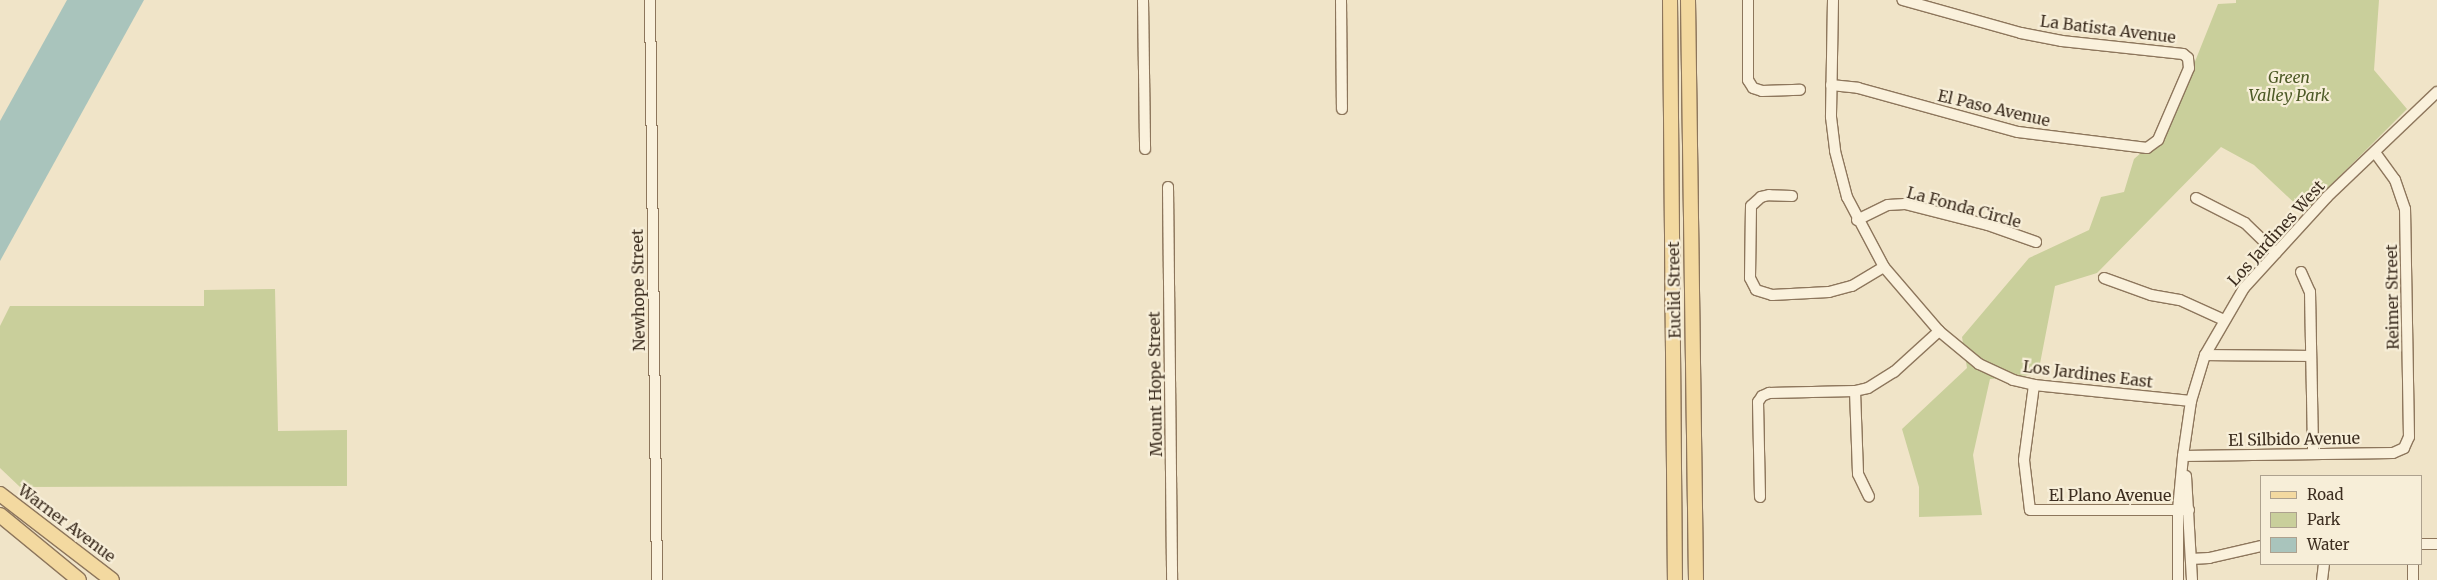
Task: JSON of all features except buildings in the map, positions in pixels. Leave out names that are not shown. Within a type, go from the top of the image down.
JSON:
[{"type":"main road","name":"Euclid Street","points":[[1670,0],[1675,580]]},
{"type":"main road","name":"Euclid Street","points":[[1688,0],[1696,580]]},
{"type":"main road","name":"Warner Avenue","points":[[0,494],[112,580]]},
{"type":"main road","points":[[0,515],[79,580]]},
{"type":"street","name":"Newhope Street","points":[[650,0],[657,580]]},
{"type":"street","points":[[1143,0],[1145,149]]},
{"type":"street","points":[[1341,0],[1342,109]]},
{"type":"street","points":[[1748,0],[1748,80],[1753,88],[1762,91],[1800,90]]},
{"type":"street","name":"Los Jardines East","points":[[1833,0],[1831,85],[1835,151],[1857,220],[1884,267],[1939,331],[1961,351],[1992,372],[2034,386],[2191,401]]},
{"type":"street","name":"La Batista Avenue","points":[[1903,0],[2021,33],[2062,41],[2183,54],[2190,63],[2158,140],[2152,147]]},
{"type":"street","name":"El Paso Avenue","points":[[1831,85],[1858,88],[2018,132],[2114,146],[2152,147]]},
{"type":"street","name":"Los Jardines West","points":[[2178,580],[2178,510],[2183,456],[2191,401],[2205,355],[2244,288],[2327,197],[2437,92]]},
{"type":"street","name":"Reimer Street","points":[[2375,152],[2395,180],[2406,209],[2409,437],[2404,448]]},
{"type":"street","name":"Mount Hope Street","points":[[1168,187],[1172,580]]},
{"type":"street","points":[[1792,196],[1769,195],[1761,197],[1751,206],[1750,278],[1756,290],[1772,295],[1829,292],[1852,286],[1884,267]]},
{"type":"street","points":[[2196,198],[2245,223],[2276,253]]},
{"type":"street","name":"La Fonda Circle","points":[[1857,220],[1888,205],[1905,204],[1988,225],[2036,242]]},
{"type":"street","points":[[2301,272],[2310,292],[2313,452]]},
{"type":"street","points":[[2104,278],[2151,295],[2180,300],[2224,320]]},
{"type":"street","points":[[1760,497],[1758,402],[1762,396],[1769,393],[1855,391],[1868,388],[1894,372],[1939,331]]},
{"type":"street","points":[[2205,355],[2311,356]]},
{"type":"street","name":"El Plano Avenue","points":[[2034,386],[2024,460],[2030,510],[2189,510]]},
{"type":"street","points":[[1855,391],[1858,474],[1869,497]]},
{"type":"street","name":"El Silbido Avenue","points":[[2183,456],[2313,452],[2393,453],[2404,448]]},
{"type":"street","name":"Los Jardines West","points":[[2183,456],[2189,510],[2192,580]]},
{"type":"street","points":[[2422,544],[2437,544]]},
{"type":"street","points":[[2191,559],[2209,558],[2260,546]]},
{"type":"street","points":[[2322,580],[2324,565]]},
{"type":"street","points":[[2414,565],[2414,580]]},
{"type":"green space","name":"Green Valley Park","points":[[2236,0],[2379,0],[2374,70],[2407,109],[2304,212],[2254,165],[2221,147],[2097,273],[2055,286],[2038,374],[1990,379],[1973,455],[1982,515],[1919,517],[1919,487],[1902,429],[1967,368],[1962,337],[2029,258],[2089,230],[2101,197],[2124,192],[2134,159],[2168,129],[2218,4],[2236,3]]},
{"type":"green space","points":[[275,289],[278,431],[347,430],[347,486],[20,487],[0,468],[0,326],[10,306],[204,306],[204,290]]},
{"type":"water","points":[[67,0],[144,0],[0,261],[0,121]]}]
